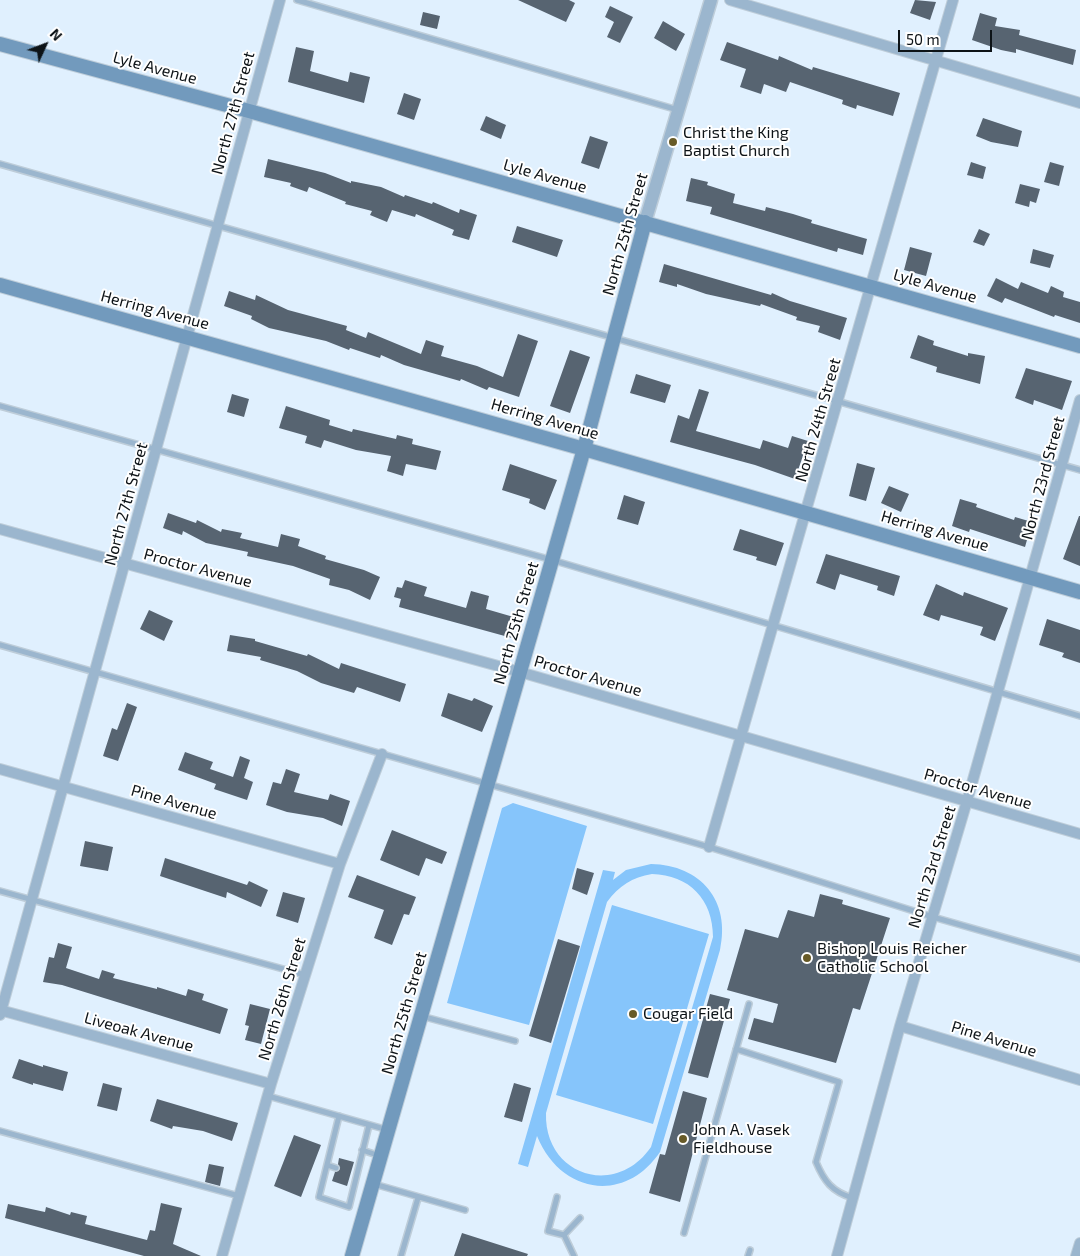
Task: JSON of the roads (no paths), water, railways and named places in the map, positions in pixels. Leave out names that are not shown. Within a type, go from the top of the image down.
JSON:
[{"type":"main road","name":"Lyle Avenue","points":[[0,44],[249,111],[1080,346]]},
{"type":"main road","name":"North 25th Street","points":[[352,1256],[584,448],[645,222]]},
{"type":"main road","name":"Herring Avenue","points":[[0,285],[584,448],[1080,592]]},
{"type":"street","name":"North 27th Street","points":[[0,1012],[280,0]]},
{"type":"street","name":"North 25th Street","points":[[645,222],[711,0]]},
{"type":"street","points":[[730,0],[1080,103]]},
{"type":"street","name":"North 24th Street","points":[[710,847],[953,0]]},
{"type":"street","name":"North 23rd Street","points":[[840,1255],[853,1198],[900,1026],[967,801],[1080,400]]},
{"type":"street","name":"Proctor Avenue","points":[[0,529],[520,672],[1080,834]]},
{"type":"street","name":"North 26th Street","points":[[222,1256],[271,1084],[340,864],[382,754]]},
{"type":"street","name":"Pine Avenue","points":[[0,769],[340,864]]},
{"type":"street","name":"Liveoak Avenue","points":[[0,1012],[271,1084]]},
{"type":"street","name":"Pine Avenue","points":[[900,1026],[1080,1080]]},
{"type":"street","points":[[1076,1256],[1080,1243]]},
{"type":"lane","points":[[297,0],[679,110]]},
{"type":"lane","points":[[0,164],[218,224],[1080,470]]},
{"type":"lane","points":[[0,406],[552,560],[1080,716]]},
{"type":"lane","points":[[0,645],[710,847],[932,917],[1080,959]]},
{"type":"lane","points":[[0,891],[305,975]]},
{"type":"lane","points":[[684,1233],[749,1004]]},
{"type":"lane","points":[[421,1016],[515,1041]]},
{"type":"lane","points":[[736,1049],[839,1082],[816,1162],[828,1186],[840,1194],[853,1198]]},
{"type":"lane","points":[[268,1096],[388,1130]]},
{"type":"lane","points":[[339,1116],[319,1197],[349,1207],[369,1125]]},
{"type":"lane","points":[[0,1131],[239,1196]]},
{"type":"lane","points":[[362,1150],[380,1156]]},
{"type":"lane","points":[[327,1165],[336,1168]]},
{"type":"lane","points":[[351,1172],[357,1174]]},
{"type":"lane","points":[[372,1184],[465,1210]]},
{"type":"lane","points":[[352,1196],[368,1200]]},
{"type":"lane","points":[[557,1197],[548,1231],[564,1236],[574,1256]]},
{"type":"lane","points":[[401,1256],[418,1198]]},
{"type":"lane","points":[[564,1236],[580,1218]]},
{"type":"place","name":"Christ the King Baptist Church","points":[[673,142]]},
{"type":"place","name":"Bishop Louis Reicher Catholic School","points":[[807,958]]},
{"type":"place","name":"Cougar Field","points":[[633,1014]]},
{"type":"place","name":"John A. Vasek Fieldhouse","points":[[683,1139]]}]
